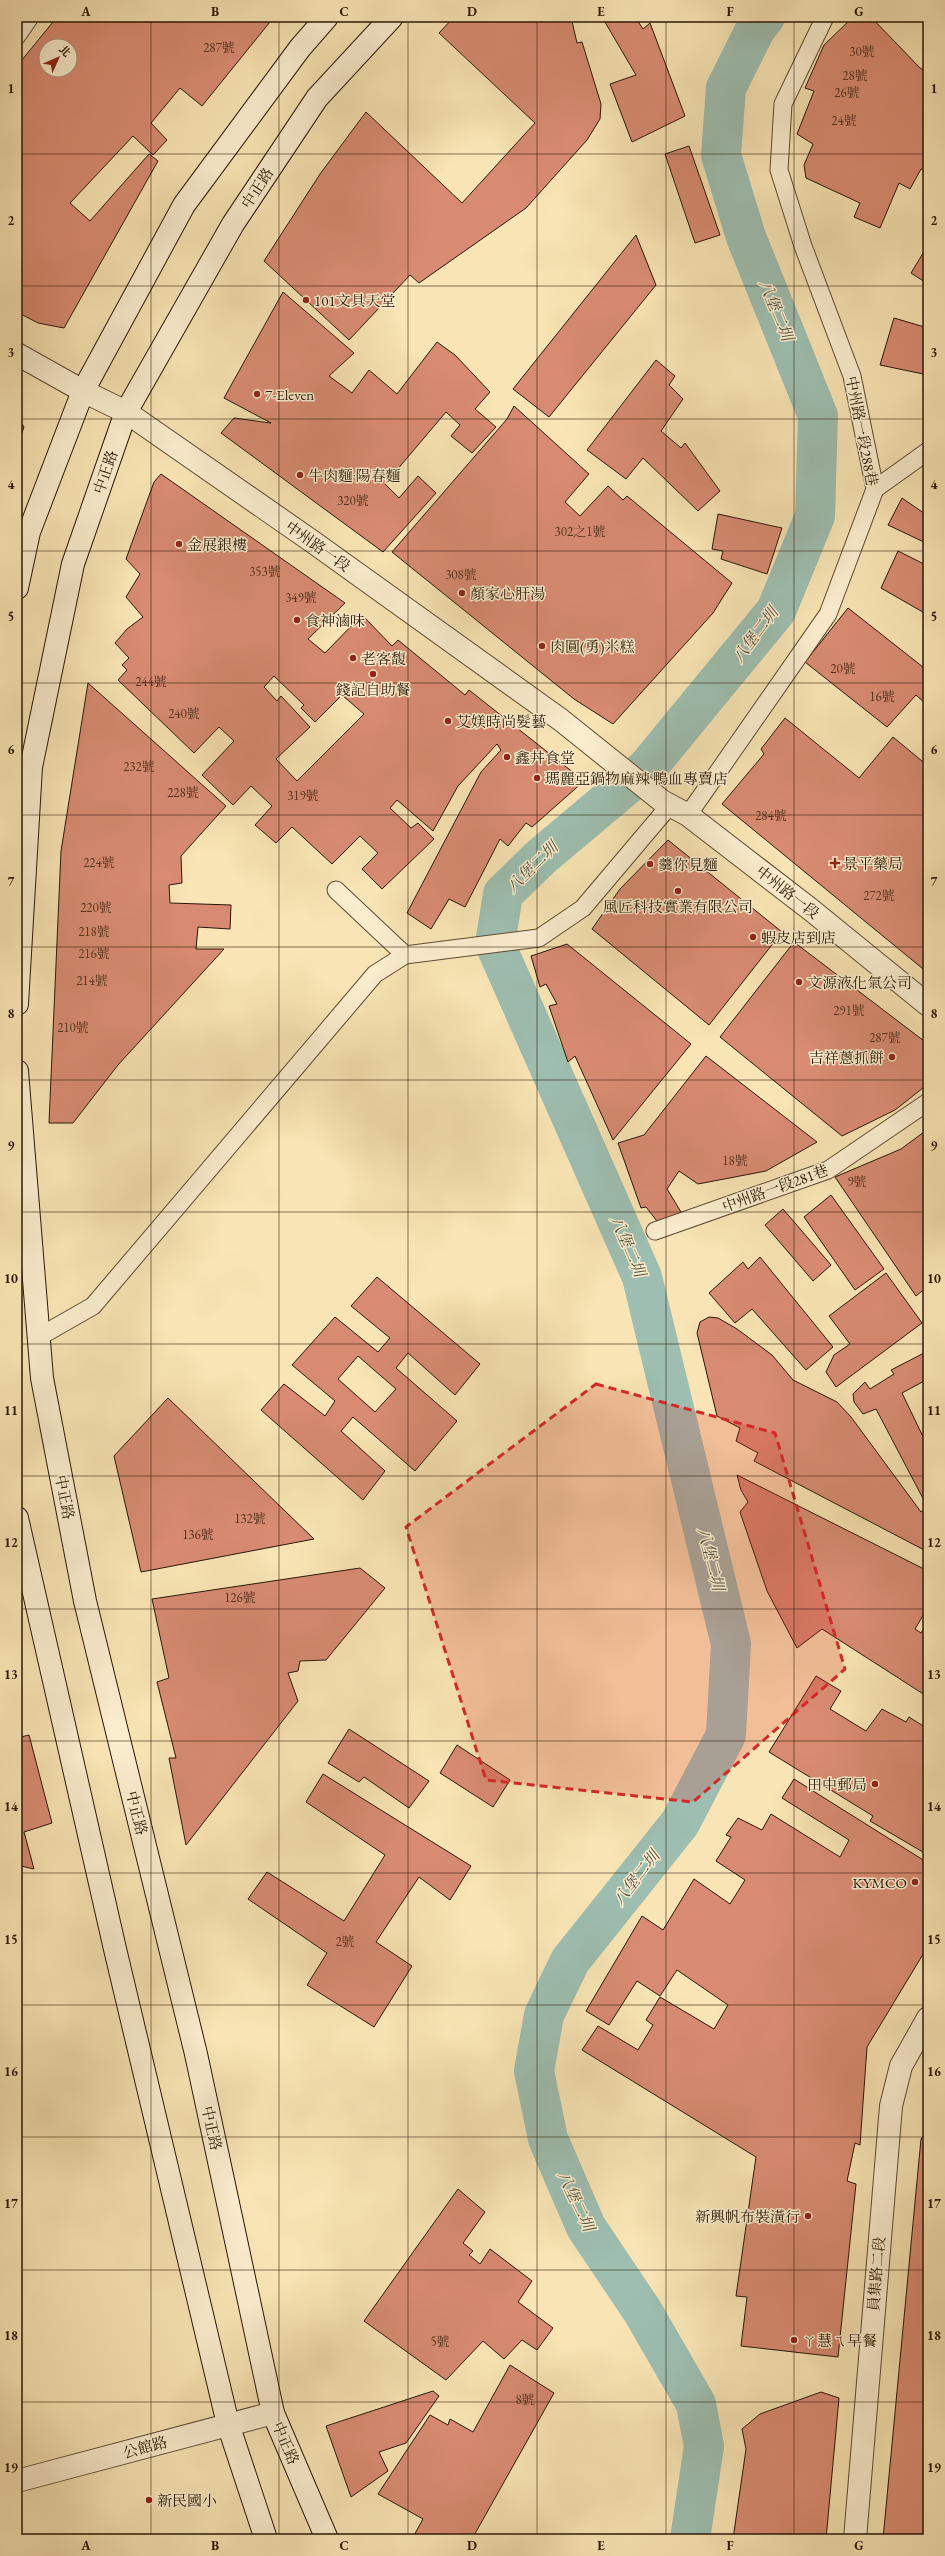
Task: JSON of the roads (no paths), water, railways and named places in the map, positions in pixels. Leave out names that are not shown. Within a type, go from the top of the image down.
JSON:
[{"type":"main road","points":[[17,588],[29,532],[83,391],[184,205],[300,48],[327,17]]},
{"type":"main road","name":"中正路","points":[[17,1004],[31,767],[44,696],[63,619],[72,564],[126,412],[233,224],[317,98],[392,17]]},
{"type":"main road","name":"中州路一段","points":[[17,354],[83,391],[126,412],[313,542],[607,755],[673,807],[810,909],[928,1005]]},
{"type":"main road","name":"中正路","points":[[17,1071],[37,1338],[42,1378],[85,1601],[196,2054],[273,2414],[327,2539]]},
{"type":"main road","points":[[17,1518],[113,1942],[228,2424],[266,2539]]},
{"type":"main road","name":"員集路二段","points":[[855,2539],[892,2106],[901,2066],[928,2018]]},
{"type":"main road","name":"公館路","points":[[17,2480],[228,2424],[273,2414]]},
{"type":"lane","points":[[17,36],[30,17]]},
{"type":"lane","name":"中州路一段288巷","points":[[405,955],[539,938],[583,908],[673,807],[828,614],[875,489],[852,376],[803,246],[779,170],[783,104],[825,17]]},
{"type":"lane","points":[[875,489],[928,451]]},
{"type":"lane","points":[[37,1338],[93,1306],[375,974],[405,955],[336,890]]},
{"type":"lane","name":"中州路一段281巷","points":[[655,1231],[828,1170],[928,1102]]},
{"type":"waterway","name":"八堡二圳","points":[[690,2539],[704,2446],[696,2404],[643,2312],[586,2227],[548,2139],[534,2071],[544,2015],[570,1961],[680,1823],[726,1735],[731,1644],[642,1277],[495,944],[503,894],[541,857],[647,768],[776,611],[815,516],[818,416],[746,237],[721,155],[726,88],[756,28],[765,17]]},
{"type":"place","name":"101文具天堂","points":[[306,300]]},
{"type":"place","name":"7-Eleven","points":[[257,394]]},
{"type":"place","name":"牛肉麵‧陽春麵","points":[[300,475]]},
{"type":"place","name":"金展銀樓","points":[[179,544]]},
{"type":"place","name":"顏家心肝湯","points":[[462,593]]},
{"type":"place","name":"食神滷味","points":[[297,620]]},
{"type":"place","name":"肉圓(勇)米糕","points":[[542,646]]},
{"type":"place","name":"老客馥","points":[[353,658]]},
{"type":"place","name":"錢記自助餐","points":[[373,674]]},
{"type":"place","name":"艾媄時尚髮藝","points":[[448,721]]},
{"type":"place","name":"鑫丼食堂","points":[[507,757]]},
{"type":"place","name":"瑪麗亞鍋物麻辣 鴨血專賣店","points":[[537,778]]},
{"type":"place","name":"景平藥局","points":[[835,863]]},
{"type":"place","name":"羹你見麵","points":[[650,864]]},
{"type":"place","name":"風匠科技實業有限公司","points":[[678,891]]},
{"type":"place","name":"蝦皮店到店","points":[[753,937]]},
{"type":"place","name":"文源液化氣公司","points":[[799,982]]},
{"type":"place","name":"吉祥蔥抓餅","points":[[892,1057]]},
{"type":"place","name":"田中郵局","points":[[875,1784]]},
{"type":"place","name":"KYMCO","points":[[915,1882]]},
{"type":"place","name":"新興帆布裝潢行","points":[[808,2216]]},
{"type":"place","name":"ㄚ慧ㄟ早餐","points":[[794,2340]]},
{"type":"place","name":"新民國小","points":[[149,2500]]}]
